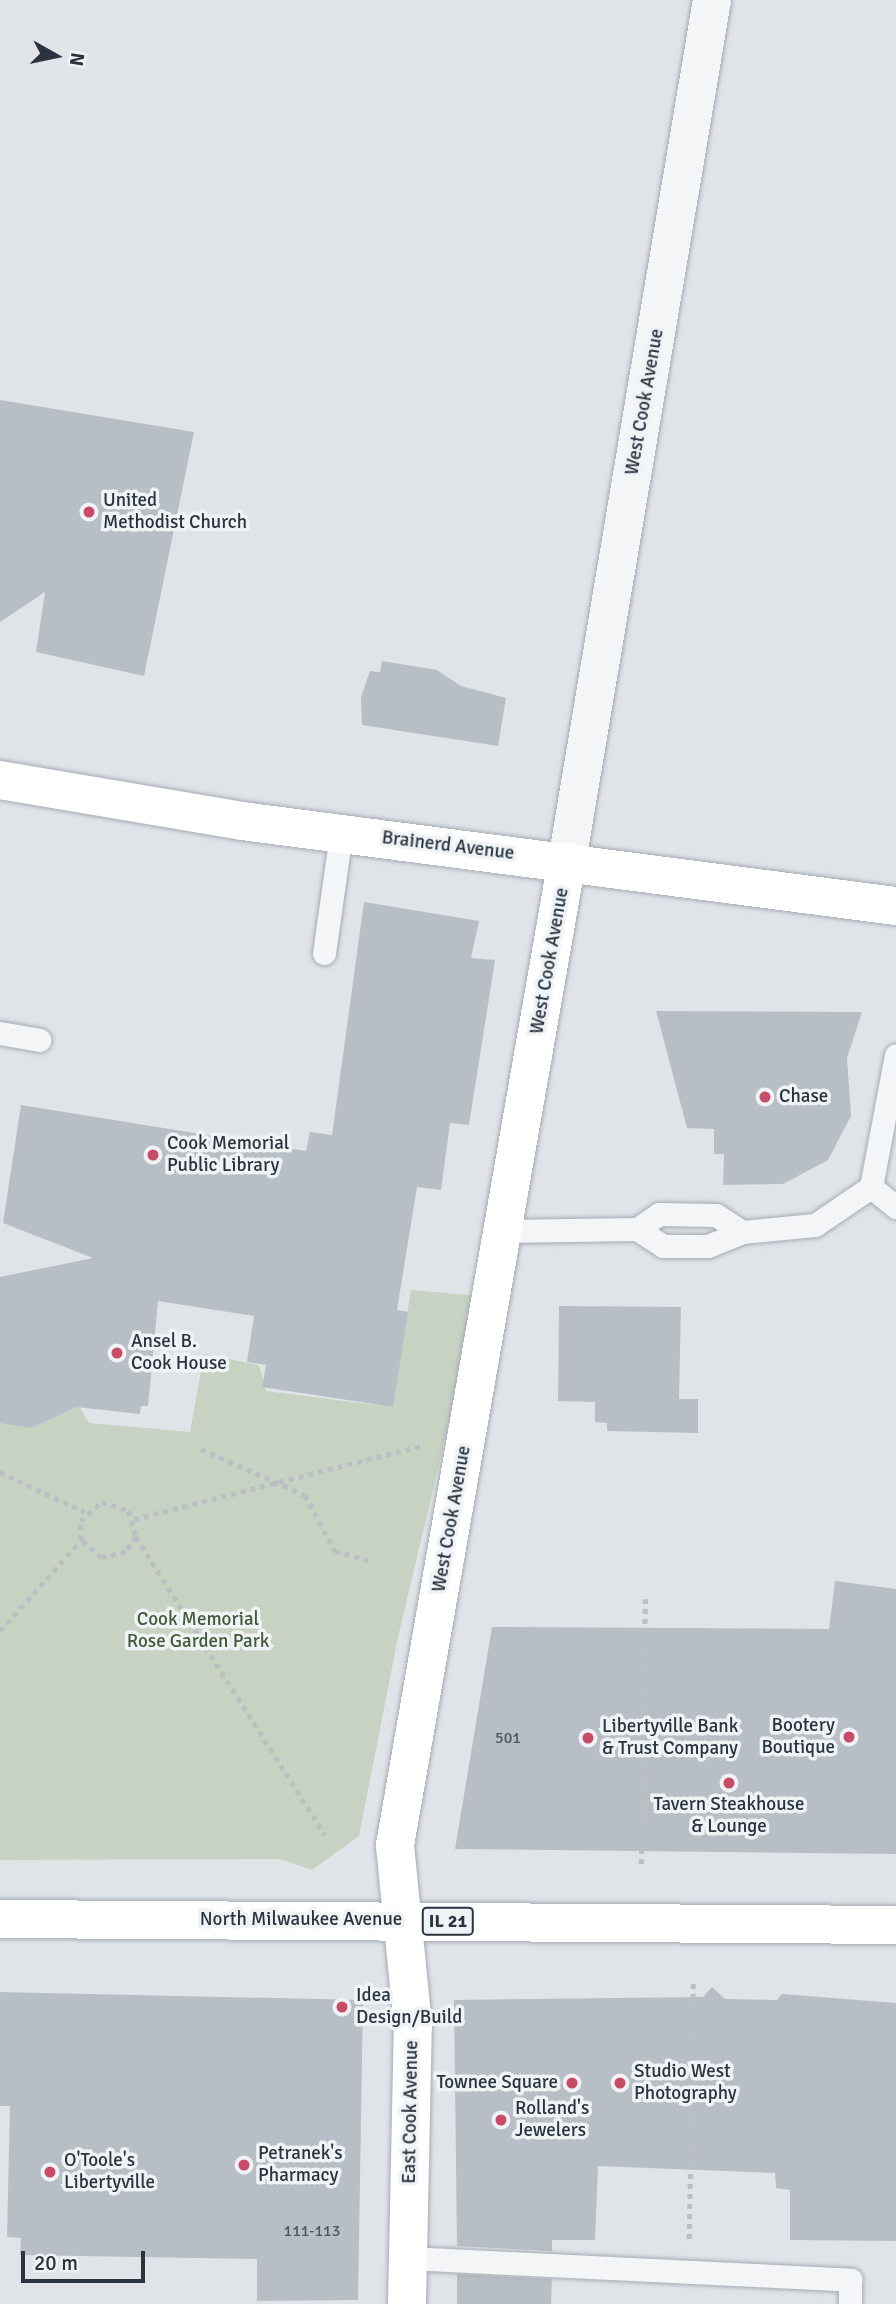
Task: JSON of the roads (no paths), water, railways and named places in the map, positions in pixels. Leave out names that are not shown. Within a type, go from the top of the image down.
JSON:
[{"type":"street","name":"West Cook Avenue","points":[[403,1921],[395,1845],[567,861],[712,0]]},
{"type":"street","name":"Brainerd Avenue","points":[[0,780],[341,833],[896,906]]},
{"type":"street","name":"North Milwaukee Avenue","points":[[0,1919],[896,1925]]},
{"type":"street","name":"East Cook Avenue","points":[[403,1921],[413,2026],[407,2304]]},
{"type":"lane","points":[[324,953],[341,833]]},
{"type":"lane","points":[[0,1033],[39,1040]]},
{"type":"lane","points":[[637,1229],[663,1246],[708,1246],[742,1232],[815,1225],[871,1187],[896,1055]]},
{"type":"lane","points":[[871,1187],[896,1207]]},
{"type":"lane","points":[[502,1231],[637,1229],[659,1214],[704,1215],[742,1232]]},
{"type":"lane","points":[[408,2258],[850,2280],[850,2304]]},
{"type":"place","name":"United Methodist Church","points":[[89,512]]},
{"type":"place","name":"Chase","points":[[765,1097]]},
{"type":"place","name":"Cook Memorial Public Library","points":[[153,1155]]},
{"type":"place","name":"Ansel B. Cook House","points":[[117,1353]]},
{"type":"place","name":"Bootery Boutique","points":[[849,1737]]},
{"type":"place","name":"Libertyville Bank & Trust Company","points":[[588,1738]]},
{"type":"place","name":"Tavern Steakhouse & Lounge","points":[[729,1783]]},
{"type":"place","name":"Idea Design/Build","points":[[342,2007]]},
{"type":"place","name":"Townee Square","points":[[572,2083]]},
{"type":"place","name":"Studio West Photography","points":[[620,2083]]},
{"type":"place","name":"Rolland's Jewelers","points":[[501,2120]]},
{"type":"place","name":"Petranek's Pharmacy","points":[[244,2165]]},
{"type":"place","name":"O'Toole's Libertyville","points":[[50,2172]]},
{"type":"park label","name":"Cook Memorial Rose Garden Park","points":[[198,1631]]}]
